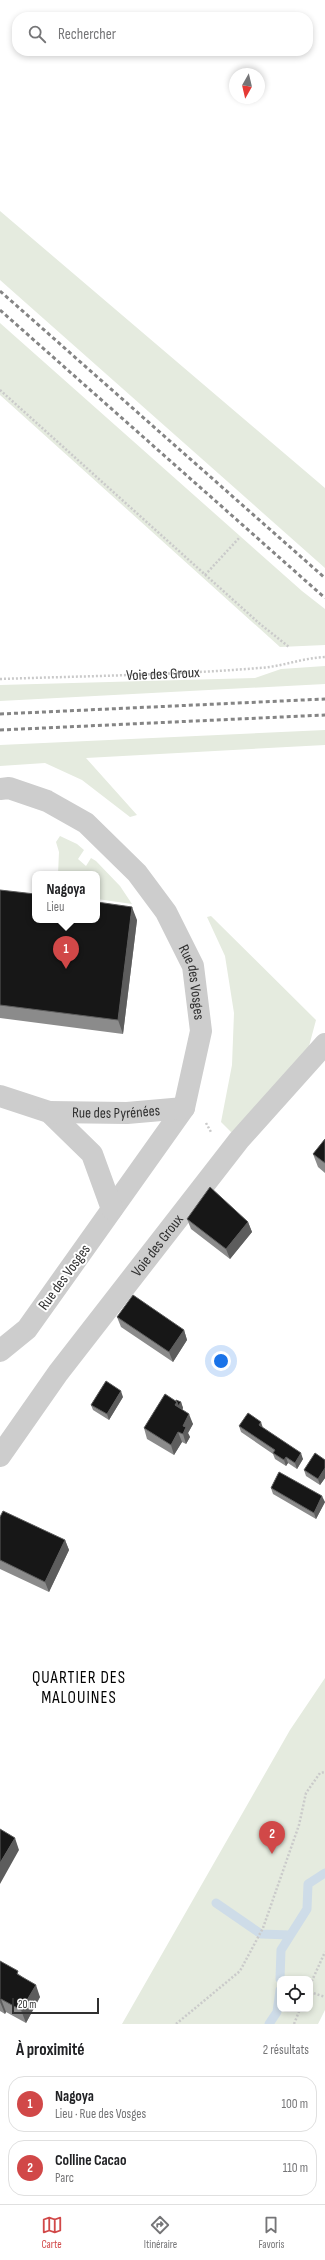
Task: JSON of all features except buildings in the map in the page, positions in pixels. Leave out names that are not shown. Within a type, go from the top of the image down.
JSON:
[{"type":"street","name":"Rue des Vosges","points":[[0,789],[9,788],[47,801],[86,823],[137,873],[166,912],[193,966],[201,1031],[184,1108],[26,1329],[0,1350]]},
{"type":"street","name":"Voie des Groux","points":[[0,1456],[58,1373],[239,1140],[325,1044]]},
{"type":"street","name":"Rue des Pyrénées","points":[[0,1096],[49,1112],[127,1113],[184,1108]]},
{"type":"street","name":"Rue des Pyrénées","points":[[49,1112],[92,1154],[112,1208]]},
{"type":"path","points":[[0,390],[205,575],[289,647]]},
{"type":"path","points":[[205,575],[240,537]]},
{"type":"path","name":"Voie des Groux","points":[[0,679],[143,675],[261,668],[305,658],[325,657]]},
{"type":"path","points":[[176,2024],[240,1971],[263,1928],[299,1825],[306,1793],[320,1773],[325,1772]]},
{"type":"path","points":[[313,1978],[325,1952]]},
{"type":"path","points":[[313,1993],[325,1997]]},
{"type":"path","points":[[294,2024],[299,2012]]},
{"type":"shaded area","points":[[0,211],[325,488],[325,568],[0,280]]},
{"type":"shaded area","points":[[0,323],[302,591],[325,609],[325,645],[280,647],[0,395]]},
{"type":"shaded area","points":[[325,666],[325,684],[0,701],[0,685],[255,678],[281,669]]},
{"type":"shaded area","points":[[325,730],[325,745],[86,758],[137,815],[130,817],[82,780],[45,763],[0,766],[0,745]]},
{"type":"shaded area","points":[[60,836],[77,844],[84,850],[78,859],[86,866],[91,858],[96,861],[120,886],[132,904],[100,899],[100,871],[58,871],[59,852],[56,842]]},
{"type":"shaded area","points":[[211,916],[316,1020],[304,1065],[237,1138],[221,1122],[232,1065],[234,1013],[225,956],[207,917]]},
{"type":"shaded area","points":[[325,1678],[325,2010],[318,2024],[122,2024],[290,1730]]},
{"type":"waterway","points":[[280,1976],[281,1950],[307,1909],[308,1884],[325,1873]]},
{"type":"waterway","points":[[216,1903],[261,1934],[290,1935]]},
{"type":"waterway","points":[[269,2024],[277,2012]]},
{"type":"railway","points":[[0,291],[325,578]]},
{"type":"railway","points":[[0,310],[325,598]]},
{"type":"railway","points":[[0,714],[325,699]]},
{"type":"railway","points":[[0,730],[325,715]]},
{"type":"place","name":"Nagoya","points":[[66,969]]},
{"type":"place","name":"Colline Cacao","points":[[272,1854]]},
{"type":"district","name":"QUARTIER DES MALOUINES","points":[[79,1687]]}]
